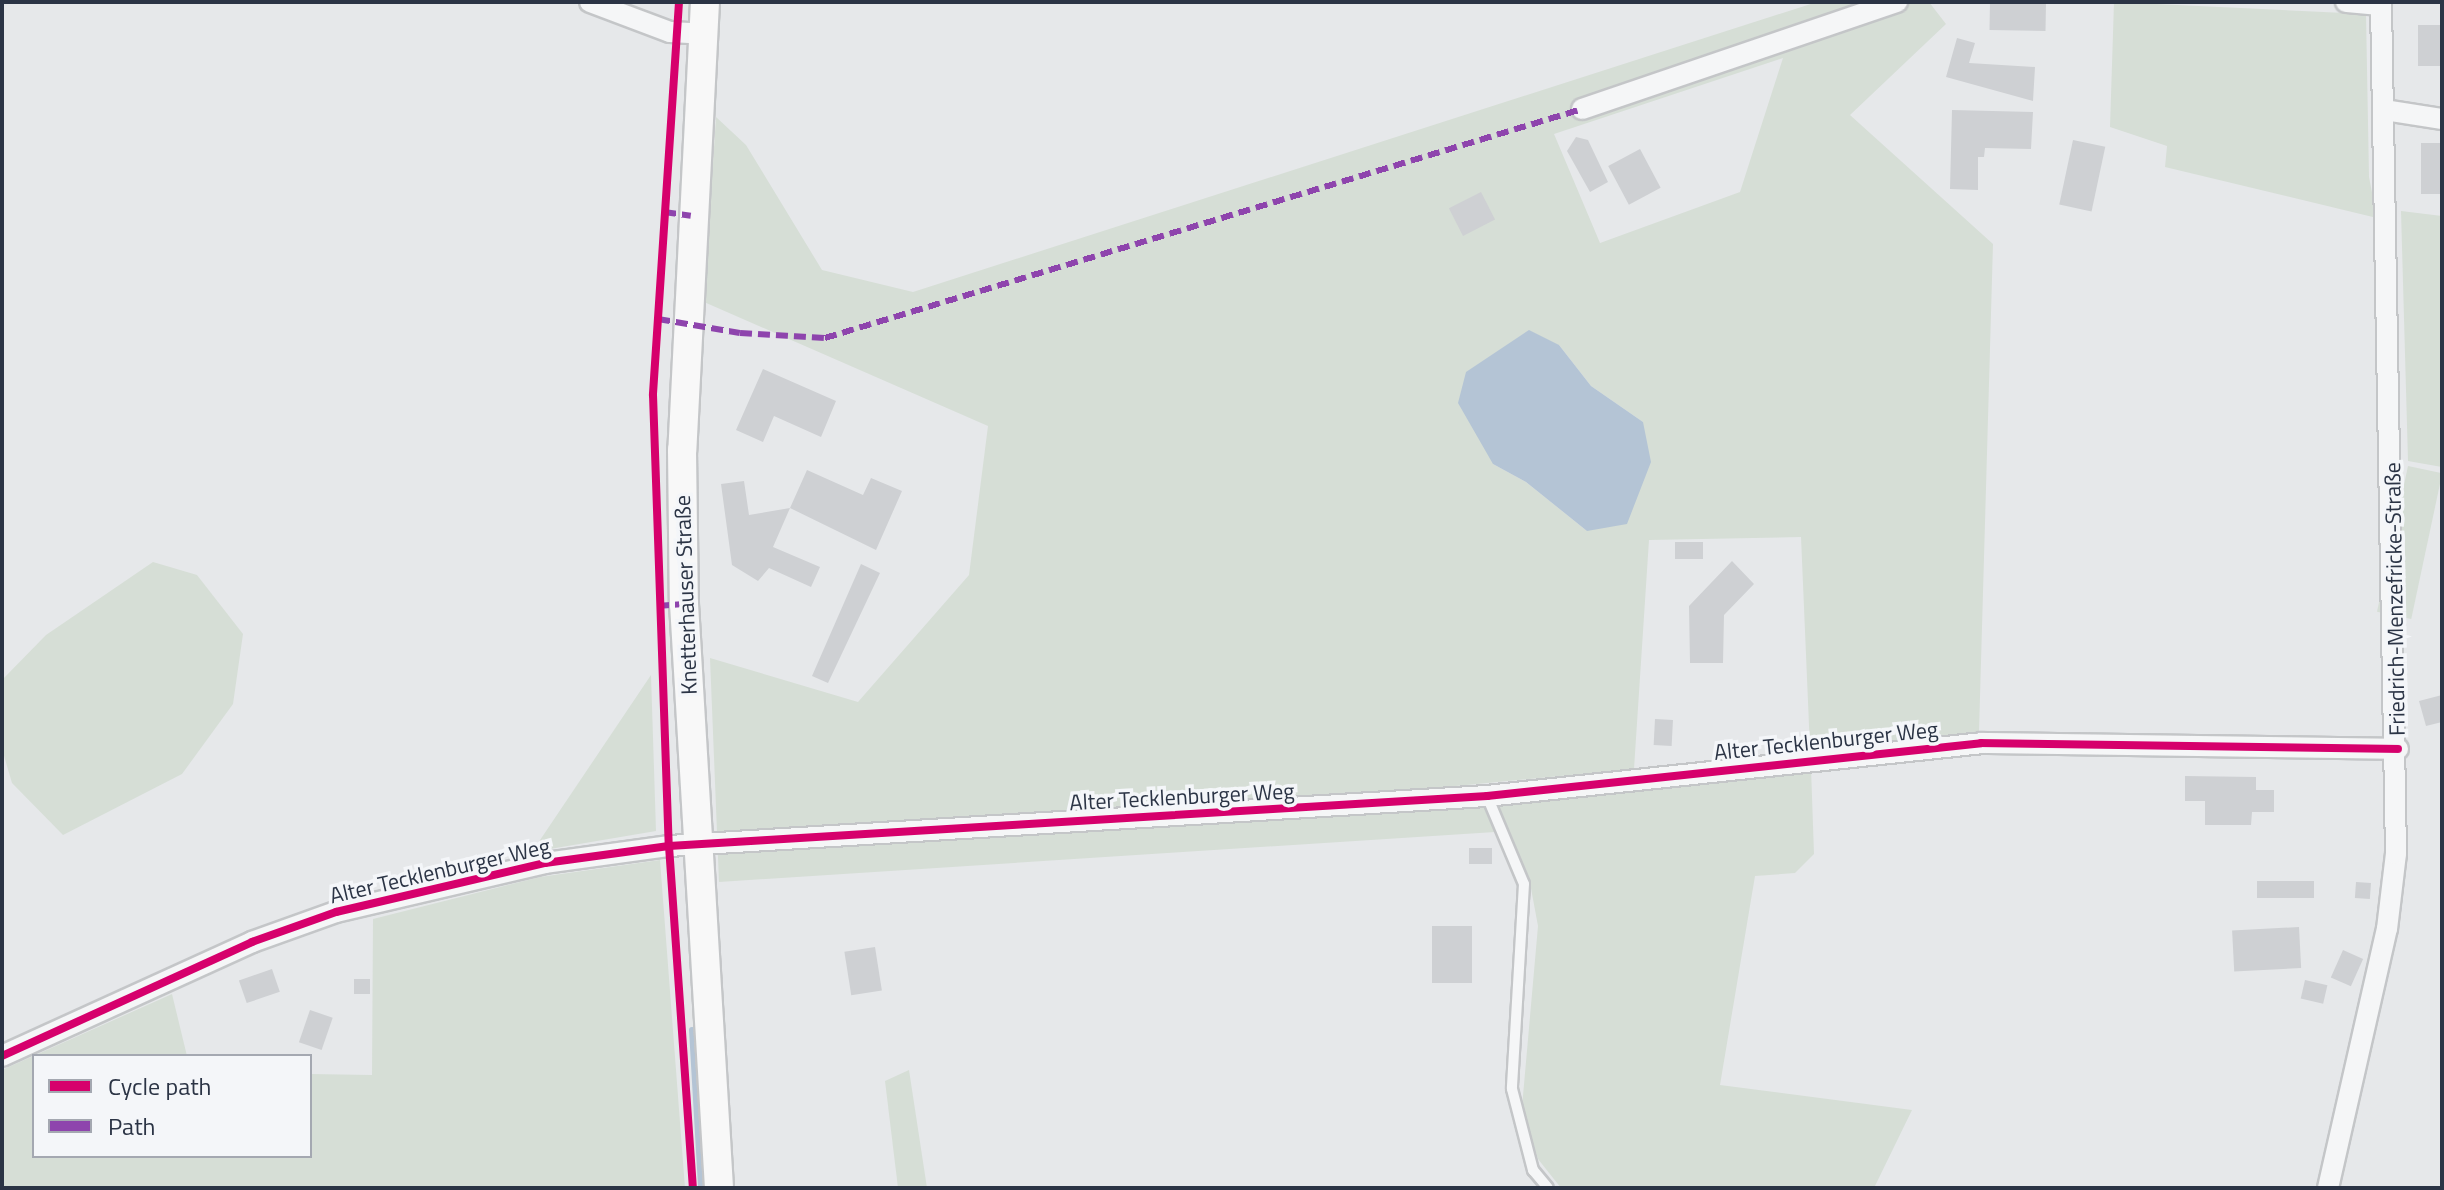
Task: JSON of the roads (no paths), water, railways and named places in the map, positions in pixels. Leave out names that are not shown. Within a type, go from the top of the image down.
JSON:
[{"type":"street","points":[[590,2],[670,32],[704,34]]},
{"type":"street","name":"Knetterhauser Straße","points":[[705,2],[682,450],[698,844],[719,1188]]},
{"type":"street","points":[[1582,109],[1897,2]]},
{"type":"street","points":[[2346,2],[2381,3]]},
{"type":"street","name":"Friedrich-Menzefricke-Straße","points":[[2328,1188],[2387,929],[2396,854],[2398,749],[2381,3]]},
{"type":"street","points":[[2384,110],[2442,119]]},
{"type":"street","name":"Alter Tecklenburger Weg","points":[[2,1056],[252,942],[336,912],[545,863],[698,844],[1487,796],[1981,743],[2398,749]]},
{"type":"lane","points":[[1487,796],[1524,884],[1512,1089],[1533,1170],[1548,1188]]},
{"type":"water","points":[[1529,330],[1559,345],[1591,386],[1643,422],[1651,462],[1627,524],[1587,531],[1526,482],[1493,464],[1458,403],[1466,372]]},
{"type":"waterway","points":[[692,1030],[701,1188]]}]
